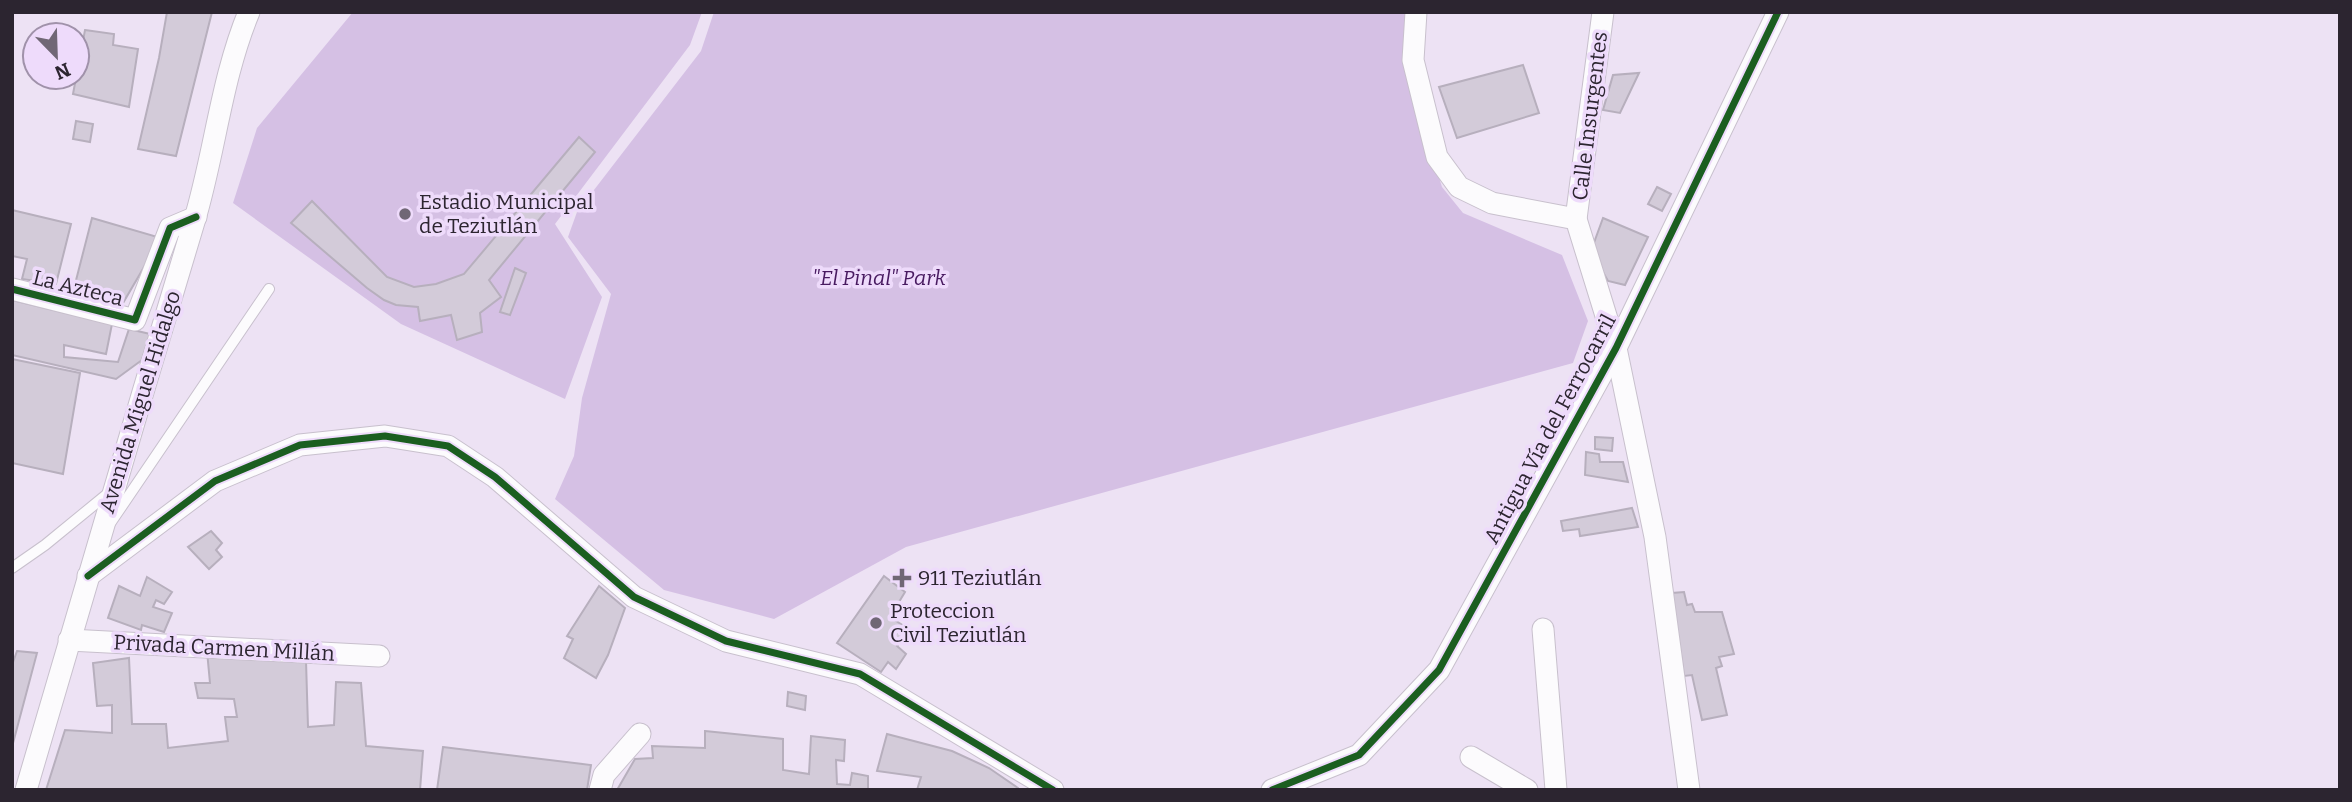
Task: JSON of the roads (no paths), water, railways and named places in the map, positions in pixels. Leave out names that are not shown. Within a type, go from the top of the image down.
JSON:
[{"type":"street","name":"Avenida Miguel Hidalgo","points":[[26,790],[113,489],[196,217],[236,43],[249,12]]},
{"type":"street","points":[[1416,12],[1413,60],[1437,157],[1459,187],[1492,203],[1576,219],[1616,348],[1655,537],[1689,790]]},
{"type":"street","name":"Calle Insurgentes","points":[[1576,219],[1603,12]]},
{"type":"street","name":"Antigua Vía del Ferrocarril","points":[[1272,790],[1359,755],[1439,670],[1616,348],[1778,12]]},
{"type":"street","name":"La Azteca","points":[[12,289],[135,320],[170,228],[196,217]]},
{"type":"street","points":[[88,576],[215,481],[300,445],[385,436],[448,446],[495,477],[634,597],[726,641],[860,674],[1054,790]]},
{"type":"street","points":[[1543,629],[1556,790]]},
{"type":"street","name":"Privada Carmen Millán","points":[[69,640],[379,656]]},
{"type":"street","points":[[600,790],[604,775],[640,734]]},
{"type":"street","points":[[1471,757],[1527,790]]},
{"type":"lane","points":[[100,539],[269,289]]},
{"type":"lane","points":[[12,568],[45,545],[113,489]]},
{"type":"place","name":"Estadio Municipal de Teziutlán","points":[[405,214]]},
{"type":"place","name":"911 Teziutlán","points":[[902,578]]},
{"type":"place","name":"Proteccion Civil Teziutlán","points":[[876,623]]},
{"type":"park label","name":"\"El Pinal\" Park","points":[[879,278]]}]
